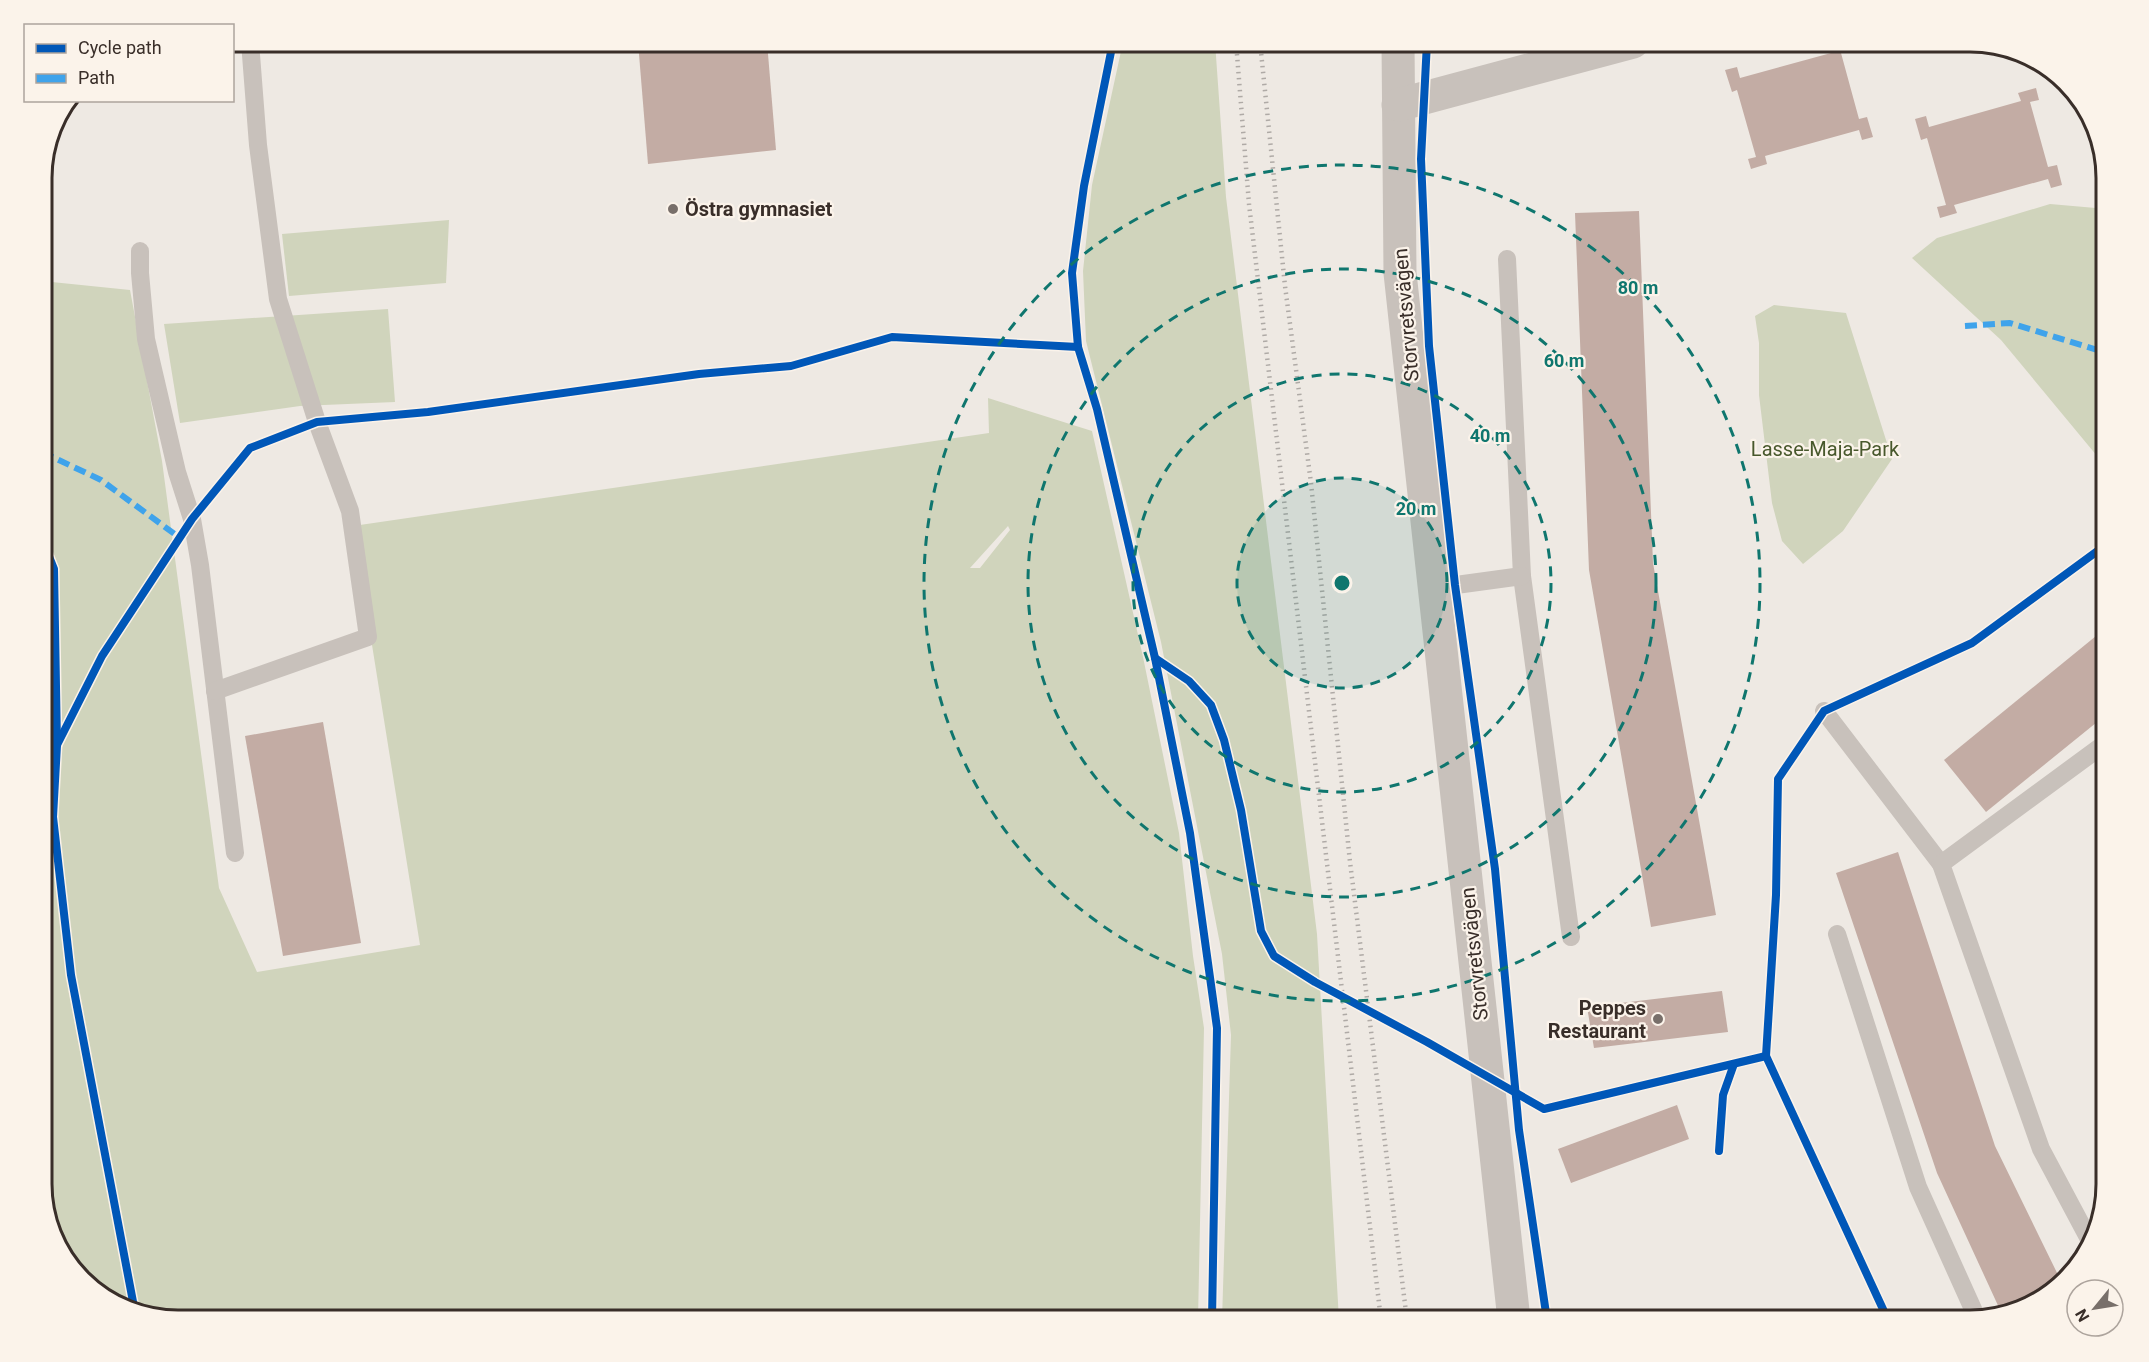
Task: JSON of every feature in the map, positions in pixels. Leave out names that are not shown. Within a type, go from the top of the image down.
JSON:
[{"type":"street","name":"Storvretsvägen","points":[[1398,52],[1400,273],[1513,1310]]},
{"type":"street","points":[[1398,105],[1586,52]]},
{"type":"lane","points":[[215,691],[368,637],[350,511],[317,422],[278,299],[258,145],[251,52]]},
{"type":"lane","points":[[140,250],[146,339],[177,472],[192,519],[200,565],[235,853]]},
{"type":"lane","points":[[1507,259],[1522,576],[1571,937]]},
{"type":"lane","points":[[1434,588],[1522,576]]},
{"type":"lane","points":[[1824,711],[1941,864],[2041,1149],[2086,1234]]},
{"type":"lane","points":[[1941,864],[2096,749]]},
{"type":"lane","points":[[1837,934],[1918,1187],[1973,1310]]},
{"type":"green space","points":[[1121,52],[1216,52],[1226,197],[1317,934],[1338,1310],[1222,1310],[1231,1035],[1222,954],[1161,642],[1086,341],[1083,271],[1092,185]]},
{"type":"green space","points":[[2050,204],[2096,208],[2096,455],[2001,340],[1912,258],[1937,238]]},
{"type":"green space","points":[[449,220],[446,283],[289,296],[282,234]]},
{"type":"green space","points":[[53,282],[130,290],[162,461],[219,888],[257,972],[420,945],[353,526],[989,433],[988,398],[1092,431],[1143,657],[1179,833],[1204,1028],[1198,1310],[178,1310],[138,1303],[108,1288],[89,1273],[69,1247],[59,1224],[53,1192]],"holes":[[[1008,526],[1010,530],[980,568],[970,568]]]},
{"type":"green space","name":"Lasse-Maja-Park","points":[[1774,305],[1846,313],[1892,459],[1843,531],[1803,564],[1782,541],[1772,503],[1759,395],[1759,343],[1755,316]]},
{"type":"green space","points":[[388,309],[395,402],[300,406],[180,423],[164,324]]},
{"type":"building","points":[[639,52],[768,52],[776,150],[648,164]]},
{"type":"building","points":[[1845,52],[1841,53],[1859,119],[1867,117],[1873,137],[1862,140],[1859,130],[1765,156],[1767,164],[1751,169],[1748,159],[1756,157],[1737,90],[1732,92],[1725,70],[1737,67],[1740,78],[1831,53]]},
{"type":"building","points":[[2036,88],[2039,100],[2030,102],[2048,167],[2057,165],[2062,185],[2051,188],[2048,179],[1954,205],[1957,213],[1940,218],[1937,207],[1946,205],[1927,138],[1921,140],[1915,119],[1926,116],[1929,127],[2021,101],[2018,93]]},
{"type":"building","points":[[1639,211],[1653,563],[1716,915],[1651,927],[1589,570],[1575,213]]},
{"type":"building","points":[[2096,636],[2096,723],[1986,812],[1944,760]]},
{"type":"building","points":[[323,722],[361,943],[283,956],[245,736]]},
{"type":"building","points":[[1898,852],[1995,1146],[2058,1274],[2034,1293],[2019,1300],[1998,1306],[1937,1173],[1836,873]]},
{"type":"building","name":"Peppes Restaurant","points":[[1722,991],[1728,1032],[1594,1048],[1587,1007]]},
{"type":"building","points":[[1677,1105],[1689,1139],[1571,1183],[1558,1149]]},
{"type":"railway","points":[[1237,52],[1249,204],[1380,1310]]},
{"type":"railway","points":[[1261,52],[1285,286],[1311,483],[1350,862],[1406,1310]]},
{"type":"marked path","points":[[1965,326],[2010,323],[2096,350]]},
{"type":"marked path","points":[[53,457],[101,480],[180,538]]},
{"type":"cycle path","points":[[1111,52],[1084,186],[1072,273],[1078,347],[1097,409],[1155,658],[1189,681],[1211,705],[1224,740],[1241,810],[1261,931],[1274,956],[1315,982],[1427,1042],[1544,1109],[1766,1056]]},
{"type":"cycle path","points":[[1426,52],[1421,159],[1429,346],[1455,585],[1495,869],[1519,1130],[1546,1310]]},
{"type":"cycle path","points":[[57,745],[102,656],[192,519],[250,448],[317,422],[428,412],[699,374],[791,366],[892,337],[1078,347]]},
{"type":"cycle path","points":[[1883,1310],[1766,1056],[1776,895],[1778,779],[1824,711],[1972,643],[2096,552]]},
{"type":"cycle path","points":[[53,566],[57,745],[53,817]]},
{"type":"cycle path","points":[[1155,658],[1190,833],[1217,1028],[1212,1310]]},
{"type":"cycle path","points":[[53,817],[71,975],[133,1301]]},
{"type":"cycle path","points":[[1719,1151],[1723,1095],[1734,1064]]},
{"type":"place","name":"Östra gymnasiet","points":[[673,209]]},
{"type":"place","name":"Peppes Restaurant","points":[[1658,1019]]}]
